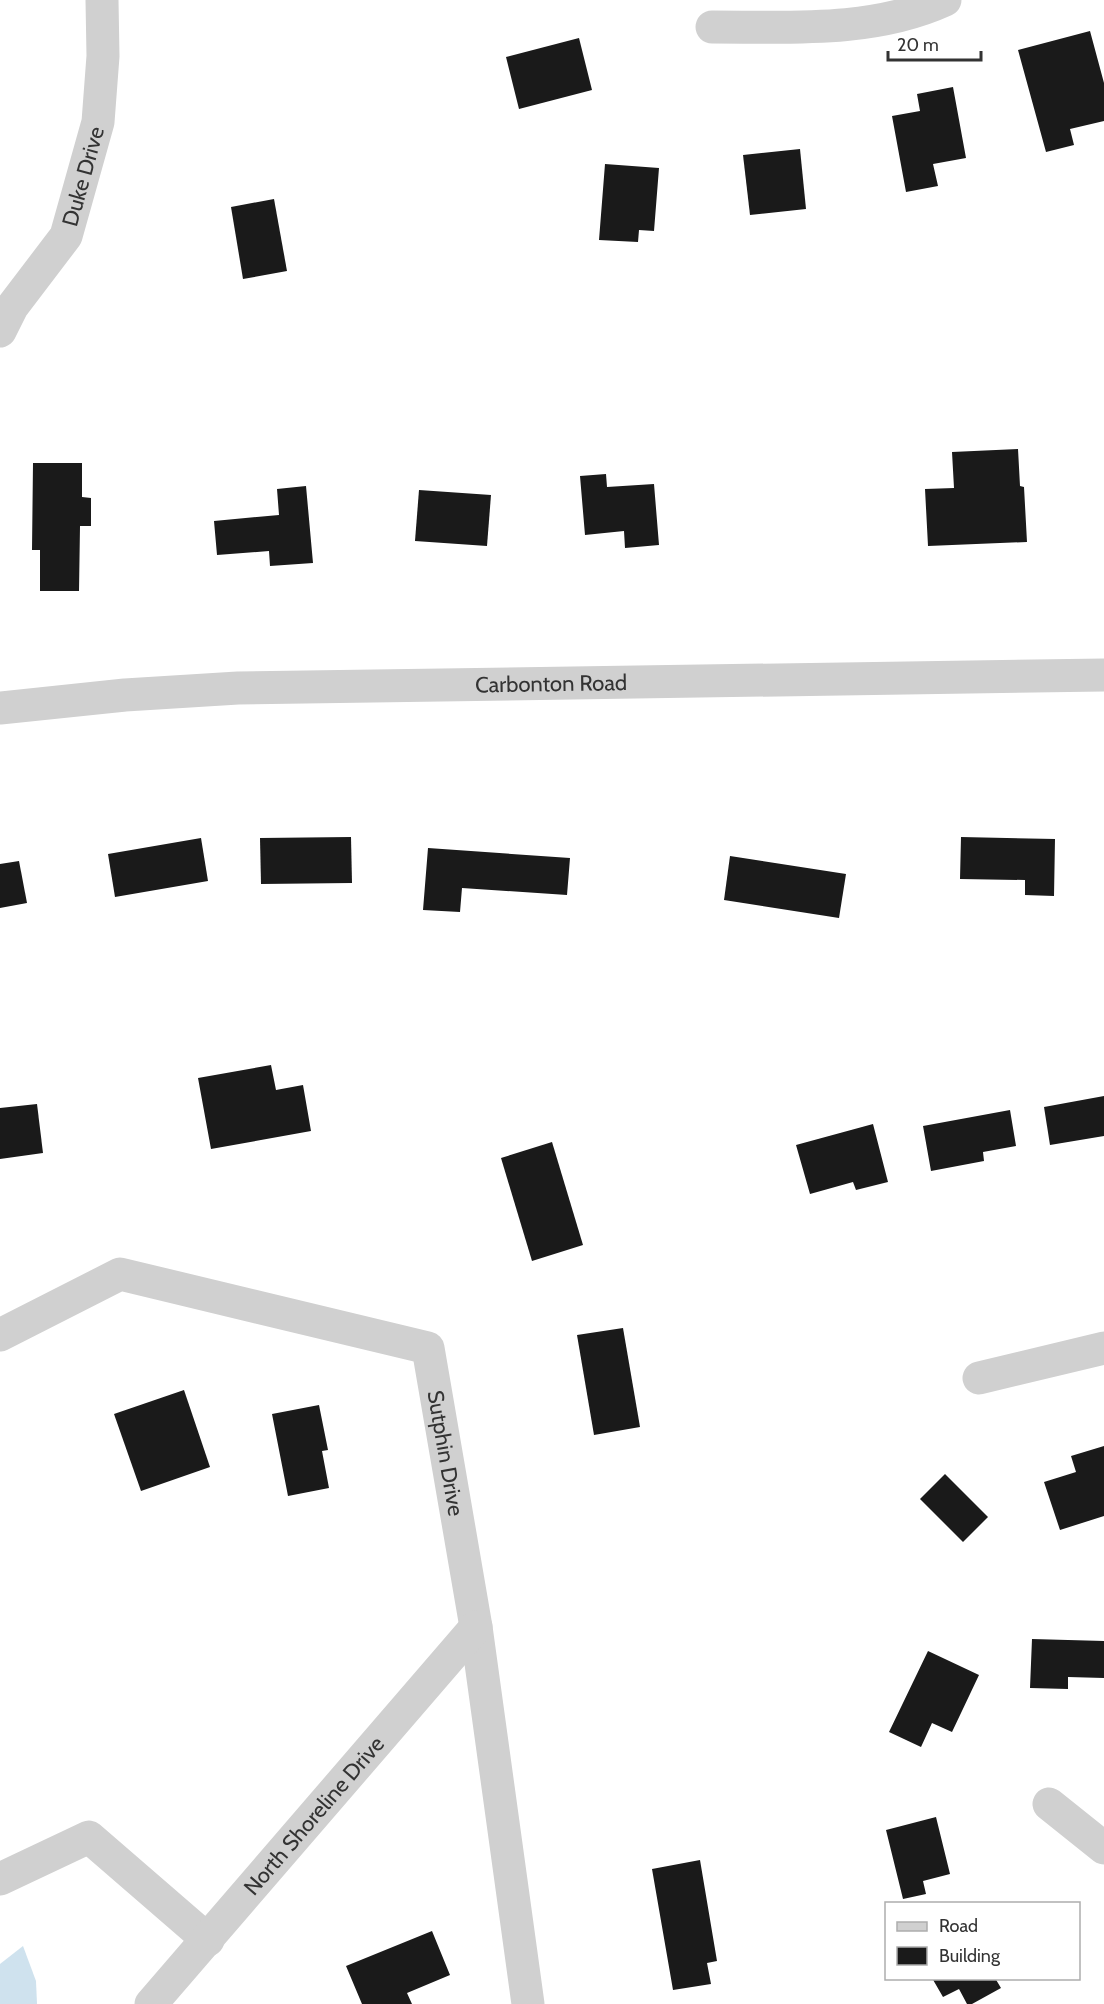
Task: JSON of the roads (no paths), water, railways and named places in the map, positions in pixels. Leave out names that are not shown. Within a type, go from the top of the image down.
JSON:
[{"type":"street","name":"Duke Drive","points":[[0,331],[12,307],[66,236],[98,122],[103,56],[102,0]]},
{"type":"street","points":[[712,27],[786,27],[875,22],[945,0]]},
{"type":"street","name":"Carbonton Road","points":[[0,708],[125,695],[238,688],[1104,675]]},
{"type":"street","name":"Sutphin Drive","points":[[0,1335],[120,1274],[428,1348],[476,1627],[528,2004]]},
{"type":"street","points":[[979,1377],[1104,1348]]},
{"type":"street","name":"North Shoreline Drive","points":[[151,2004],[476,1627]]},
{"type":"street","points":[[1048,1804],[1104,1848]]},
{"type":"street","points":[[0,1879],[89,1837],[208,1940]]},
{"type":"water","points":[[23,1946],[36,1981],[37,2004],[0,2004],[0,1964]]}]
